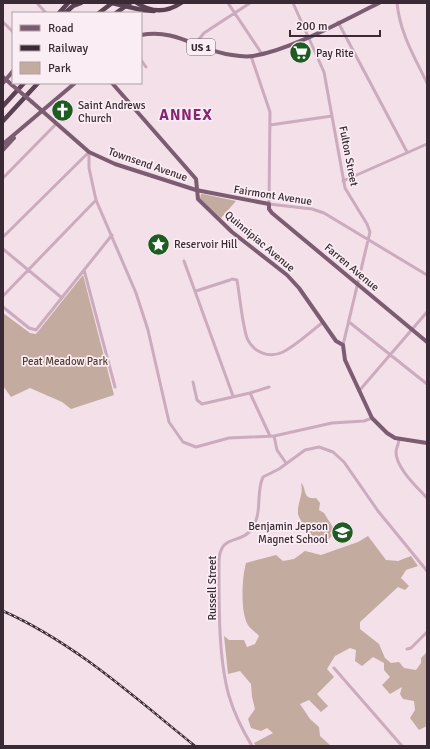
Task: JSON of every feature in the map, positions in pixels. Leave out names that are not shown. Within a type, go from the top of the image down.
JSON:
[{"type":"highway","points":[[60,12],[68,3]]},
{"type":"highway","points":[[66,12],[73,6],[81,3]]},
{"type":"highway","points":[[100,12],[112,3],[142,10],[154,11],[166,10],[182,3]]},
{"type":"highway","points":[[117,12],[130,3]]},
{"type":"highway","points":[[137,3],[154,11]]},
{"type":"highway","points":[[3,106],[23,84]]},
{"type":"highway","points":[[3,121],[37,84]]},
{"type":"main road","name":"US 1","points":[[142,35],[158,33],[167,34],[213,51],[251,56],[262,54],[308,36],[379,3]]},
{"type":"main road","points":[[4,80],[12,72]]},
{"type":"main road","name":"Townsend Avenue","points":[[4,80],[32,102],[89,152],[121,166],[196,190]]},
{"type":"main road","points":[[3,144],[41,110],[74,84]]},
{"type":"main road","name":"Quinnipiac Avenue","points":[[113,84],[194,176],[197,181],[196,190],[198,199],[232,232],[287,275],[299,288],[322,323],[338,343],[344,345]]},
{"type":"main road","points":[[3,150],[20,130]]},
{"type":"main road","name":"Fairmont Avenue","points":[[196,190],[269,204]]},
{"type":"main road","name":"Farren Avenue","points":[[269,204],[271,211],[427,342]]},
{"type":"main road","points":[[344,345],[343,350],[345,360],[372,418],[387,433],[399,440],[427,443]]},
{"type":"street","points":[[37,3],[45,12]]},
{"type":"street","points":[[228,3],[262,54]]},
{"type":"street","points":[[194,44],[204,33],[250,3]]},
{"type":"street","name":"Fulton Street","points":[[293,3],[324,72],[343,181],[349,197],[368,224],[370,232],[344,345]]},
{"type":"street","points":[[397,3],[399,21],[405,39],[427,83]]},
{"type":"street","points":[[3,22],[12,31]]},
{"type":"street","points":[[338,22],[407,152]]},
{"type":"street","points":[[251,56],[270,112],[269,204]]},
{"type":"street","points":[[142,61],[146,67]]},
{"type":"street","points":[[270,125],[332,116]]},
{"type":"street","points":[[3,178],[56,124]]},
{"type":"street","points":[[343,181],[427,144]]},
{"type":"street","points":[[89,152],[89,168],[96,200],[136,293],[144,317],[167,416],[172,427],[183,442],[196,447],[229,438],[272,436],[332,423],[364,421],[372,418]]},
{"type":"street","points":[[3,237],[89,152]]},
{"type":"street","points":[[3,296],[96,200]]},
{"type":"street","name":"Fairmont Avenue","points":[[269,204],[312,209],[324,213],[427,275]]},
{"type":"street","points":[[3,306],[34,330],[38,328],[112,236]]},
{"type":"street","points":[[3,249],[62,298]]},
{"type":"street","points":[[184,261],[233,396]]},
{"type":"street","points":[[84,270],[115,387]]},
{"type":"street","points":[[196,291],[231,280],[237,280],[247,338],[255,349],[269,355],[283,352],[322,323]]},
{"type":"street","points":[[359,391],[427,312]]},
{"type":"street","points":[[349,322],[427,384]]},
{"type":"street","points":[[193,382],[197,400],[202,404],[233,396],[250,394],[269,387]]},
{"type":"street","points":[[250,394],[272,436],[277,450],[286,463],[309,448],[325,448],[337,454],[378,511],[427,571]]},
{"type":"street","points":[[399,440],[396,453],[400,465],[410,480],[427,498]]},
{"type":"street","name":"Russell Street","points":[[252,746],[233,707],[227,690],[221,645],[219,556],[226,543],[248,533],[252,528],[259,511],[263,477],[286,463]]},
{"type":"street","points":[[406,649],[411,648],[427,632]]},
{"type":"street","points":[[334,668],[402,746]]},
{"type":"green space","points":[[201,194],[236,201],[221,218],[200,198]]},
{"type":"green space","name":"Peat Meadow Park","points":[[83,275],[114,395],[71,409],[62,402],[30,388],[11,397],[3,386],[3,313],[30,333],[36,334]]},
{"type":"green space","points":[[301,483],[307,495],[312,498],[316,498],[320,503],[319,510],[324,513],[334,529],[330,533],[332,536],[325,541],[322,542],[315,538],[299,517],[298,510],[302,491]]},
{"type":"green space","points":[[368,536],[386,560],[398,561],[411,556],[418,566],[406,570],[401,578],[409,586],[405,590],[398,587],[360,622],[360,629],[379,644],[385,658],[391,663],[399,662],[404,668],[416,670],[421,663],[421,658],[427,652],[427,726],[419,730],[410,718],[415,710],[414,701],[403,699],[400,694],[402,687],[390,694],[382,685],[390,677],[384,670],[384,663],[373,657],[362,666],[355,661],[356,650],[350,648],[335,656],[327,669],[334,677],[317,694],[328,706],[321,712],[309,700],[300,704],[310,719],[319,727],[320,736],[331,746],[256,746],[254,743],[273,733],[267,728],[261,731],[251,728],[248,719],[255,709],[251,684],[240,671],[228,674],[224,636],[229,640],[244,640],[247,647],[255,644],[259,636],[250,628],[245,619],[243,585],[246,563],[276,555],[283,561],[294,559],[305,551],[321,555],[358,542]]},
{"type":"railway","points":[[3,611],[55,639],[79,655],[126,690],[195,746]]},
{"type":"place","name":"Pay Rite","points":[[300,53]]},
{"type":"place","name":"Saint Andrews Church","points":[[63,111]]},
{"type":"place","name":"Reservoir Hill","points":[[159,244]]},
{"type":"place","name":"Benjamin Jepson Magnet School","points":[[343,532]]},
{"type":"district","name":"ANNEX","points":[[186,115]]}]
